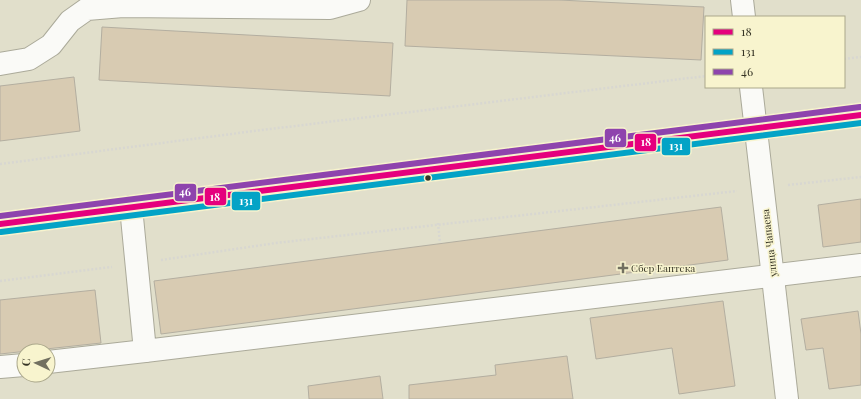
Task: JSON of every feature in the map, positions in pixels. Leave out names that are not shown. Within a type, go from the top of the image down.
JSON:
[{"type":"main road","points":[[0,64],[29,59],[51,45],[70,21],[87,9],[123,6],[330,8],[359,0]]},
{"type":"main road","points":[[742,0],[744,16]]},
{"type":"main road","name":"улица Чапаева","points":[[751,88],[754,127],[787,399]]},
{"type":"main road","points":[[0,224],[754,127],[861,115]]},
{"type":"main road","points":[[131,207],[145,351]]},
{"type":"main road","points":[[56,361],[861,265]]},
{"type":"main road","points":[[0,367],[16,366]]},
{"type":"path","points":[[845,59],[861,57]]},
{"type":"path","points":[[0,164],[262,130],[705,76]]},
{"type":"path","points":[[0,281],[136,264],[276,243],[438,223],[861,177]]},
{"type":"path","points":[[438,223],[440,243]]},
{"type":"building","points":[[407,0],[559,0],[704,7],[701,60],[405,46]]},
{"type":"building","points":[[102,27],[393,43],[390,96],[99,80]]},
{"type":"building","points":[[74,77],[80,131],[0,141],[0,86]]},
{"type":"building","points":[[861,199],[861,242],[823,247],[818,205]]},
{"type":"building","points":[[721,207],[728,260],[161,334],[154,281]]},
{"type":"building","points":[[95,290],[101,343],[56,348],[56,343],[16,343],[16,352],[0,354],[0,300]]},
{"type":"building","points":[[723,301],[735,386],[679,394],[672,348],[596,359],[590,318]]},
{"type":"building","points":[[858,311],[861,334],[861,385],[829,389],[823,348],[806,350],[801,319]]},
{"type":"building","points":[[567,356],[573,399],[409,399],[409,385],[496,375],[495,365]]},
{"type":"building","points":[[380,376],[383,399],[309,399],[308,386]]},
{"type":"transit line","name":"46","points":[[0,216],[860,107]]},
{"type":"transit line","name":"18","points":[[0,224],[861,115]]},
{"type":"transit line","name":"131","points":[[1,232],[861,123]]},
{"type":"place","name":"Сбер Еаптека","points":[[623,268]]}]
